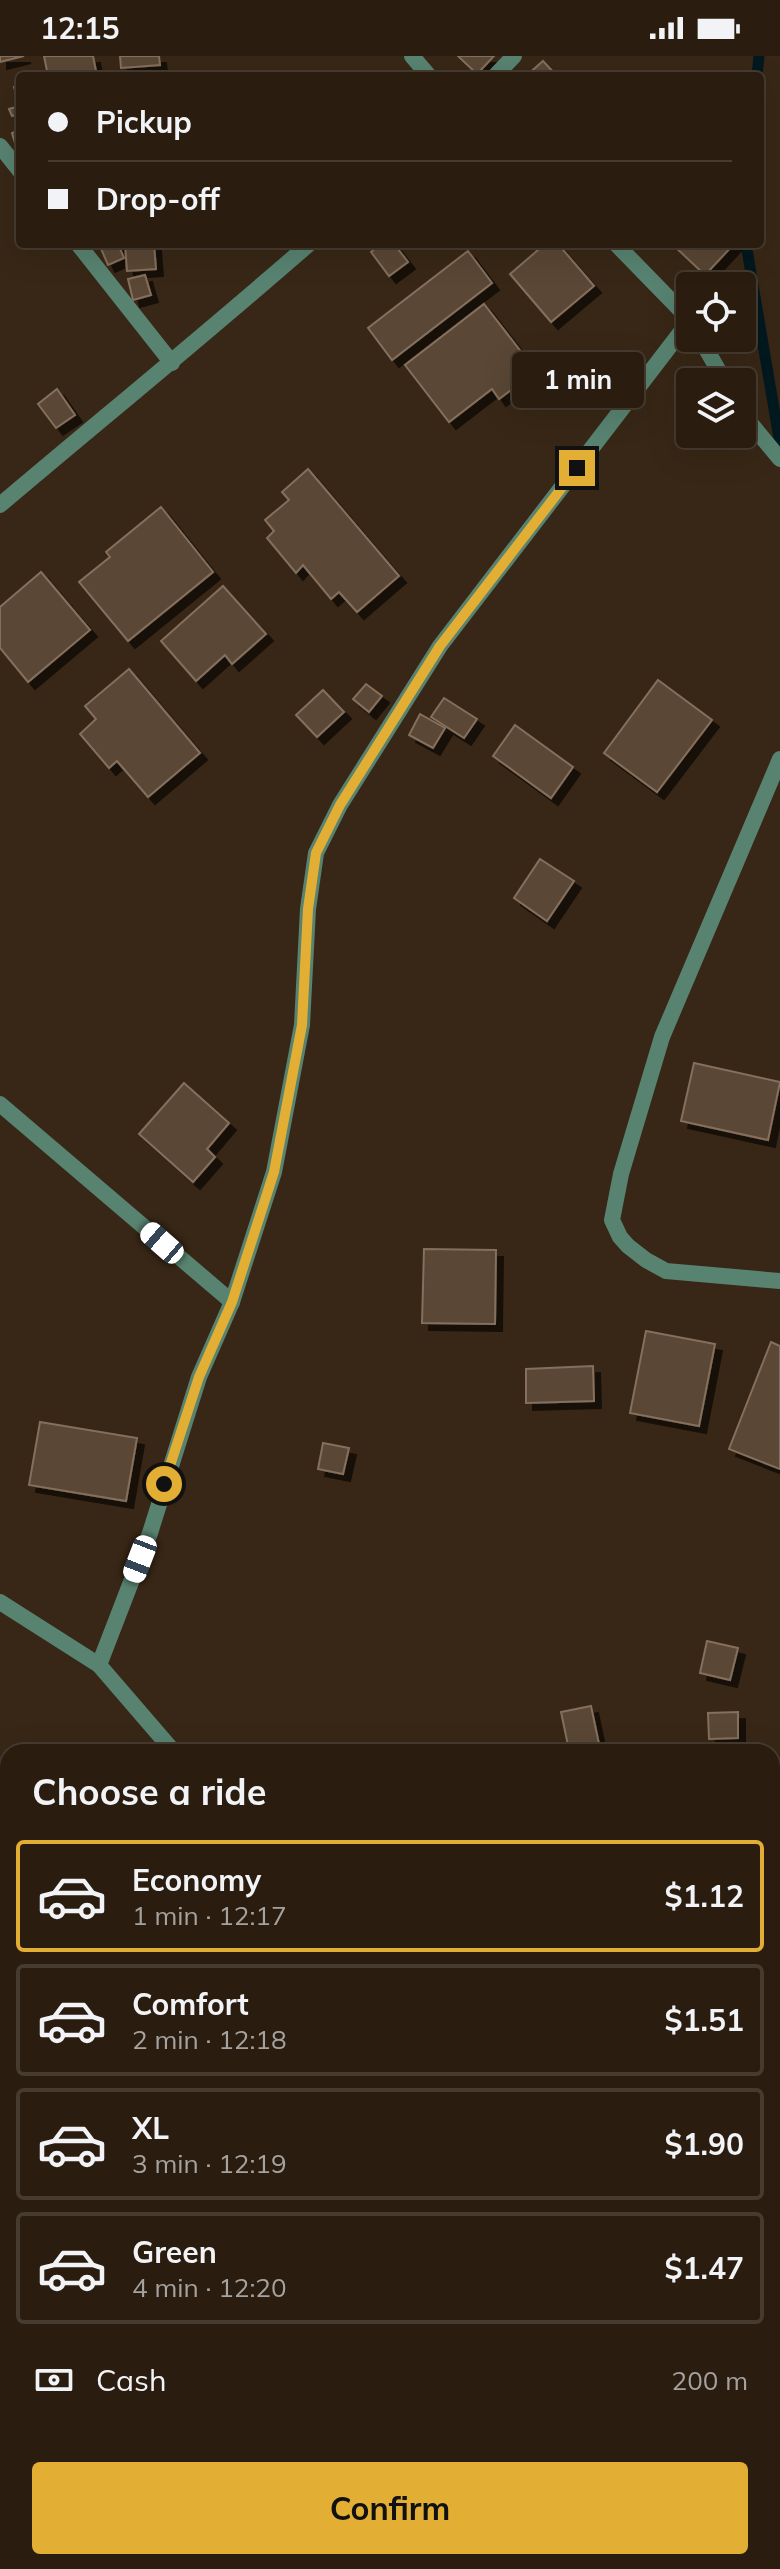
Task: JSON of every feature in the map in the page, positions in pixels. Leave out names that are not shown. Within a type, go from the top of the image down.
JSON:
[{"type":"street","points":[[412,56],[426,72]]},
{"type":"street","points":[[499,72],[514,56]]},
{"type":"street","points":[[0,146],[16,166]]},
{"type":"street","points":[[81,248],[172,363]]},
{"type":"street","points":[[0,505],[172,363],[304,248]]},
{"type":"street","points":[[620,248],[676,306]]},
{"type":"street","points":[[99,1665],[150,1533],[199,1377],[232,1302],[274,1172],[302,1025],[308,909],[316,853],[340,805],[440,646],[676,338]]},
{"type":"street","points":[[756,430],[780,459]]},
{"type":"street","points":[[780,759],[662,1037],[621,1174],[612,1220],[628,1246],[666,1271],[780,1281]]},
{"type":"street","points":[[0,1104],[232,1302]]},
{"type":"street","points":[[0,1602],[99,1665],[167,1744]]},
{"type":"building","points":[[0,56],[24,56],[0,62]]},
{"type":"building","points":[[44,56],[93,56],[96,72],[47,72]]},
{"type":"building","points":[[120,56],[159,56],[160,65],[121,68]]},
{"type":"building","points":[[458,56],[494,56],[479,72],[475,72]]},
{"type":"building","points":[[543,61],[553,72],[531,72]]},
{"type":"building","points":[[16,107],[16,115],[12,116],[9,109]]},
{"type":"building","points":[[101,248],[120,248],[124,258],[108,265]]},
{"type":"building","points":[[125,248],[154,248],[156,269],[127,271]]},
{"type":"building","points":[[376,248],[397,248],[408,262],[389,276],[371,252]]},
{"type":"building","points":[[540,248],[561,248],[594,286],[551,322],[510,274]]},
{"type":"building","points":[[676,248],[730,248],[708,272],[702,272]]},
{"type":"building","points":[[468,251],[492,283],[392,360],[368,328]]},
{"type":"building","points":[[145,275],[151,295],[133,300],[128,279]]},
{"type":"building","points":[[484,304],[536,371],[499,399],[492,389],[449,422],[405,365]]},
{"type":"building","points":[[57,389],[75,415],[56,428],[38,404]]},
{"type":"building","points":[[308,469],[399,576],[357,612],[339,592],[331,599],[303,565],[296,573],[267,538],[274,531],[265,520],[289,500],[282,492]]},
{"type":"building","points":[[161,507],[213,572],[128,641],[79,582],[110,557],[106,552]]},
{"type":"building","points":[[41,572],[90,630],[28,682],[0,648],[0,607]]},
{"type":"building","points":[[223,586],[266,634],[232,664],[225,655],[196,681],[161,641]]},
{"type":"building","points":[[129,669],[200,753],[148,797],[117,761],[109,768],[80,734],[96,719],[85,706]]},
{"type":"building","points":[[658,680],[712,720],[657,792],[604,753]]},
{"type":"building","points":[[366,684],[382,696],[369,712],[353,699]]},
{"type":"building","points":[[323,690],[344,712],[317,737],[296,715]]},
{"type":"building","points":[[444,698],[477,719],[464,738],[431,717]]},
{"type":"building","points":[[420,714],[445,728],[433,748],[409,735]]},
{"type":"building","points":[[515,725],[573,767],[551,798],[493,756]]},
{"type":"building","points":[[540,859],[574,881],[547,921],[514,898]]},
{"type":"building","points":[[694,1063],[780,1082],[768,1140],[681,1121]]},
{"type":"building","points":[[184,1083],[229,1123],[207,1149],[215,1157],[193,1182],[139,1134]]},
{"type":"building","points":[[424,1249],[496,1250],[495,1324],[422,1323]]},
{"type":"building","points":[[646,1331],[715,1344],[699,1426],[630,1413]]},
{"type":"building","points":[[771,1342],[780,1346],[780,1469],[729,1449]]},
{"type":"building","points":[[593,1366],[594,1401],[526,1403],[526,1369]]},
{"type":"building","points":[[40,1422],[137,1438],[126,1501],[29,1485]]},
{"type":"building","points":[[323,1443],[349,1448],[343,1474],[318,1469]]},
{"type":"building","points":[[707,1641],[738,1648],[730,1680],[700,1673]]},
{"type":"building","points":[[591,1706],[599,1744],[568,1744],[561,1712]]},
{"type":"building","points":[[738,1712],[738,1738],[709,1739],[708,1713]]},
{"type":"waterway","points":[[757,72],[759,56]]},
{"type":"waterway","points":[[747,248],[780,444]]},
{"type":"route","points":[[164,1484],[199,1377],[232,1302],[274,1172],[302,1025],[308,909],[316,853],[340,805],[440,646],[577,468]]}]
